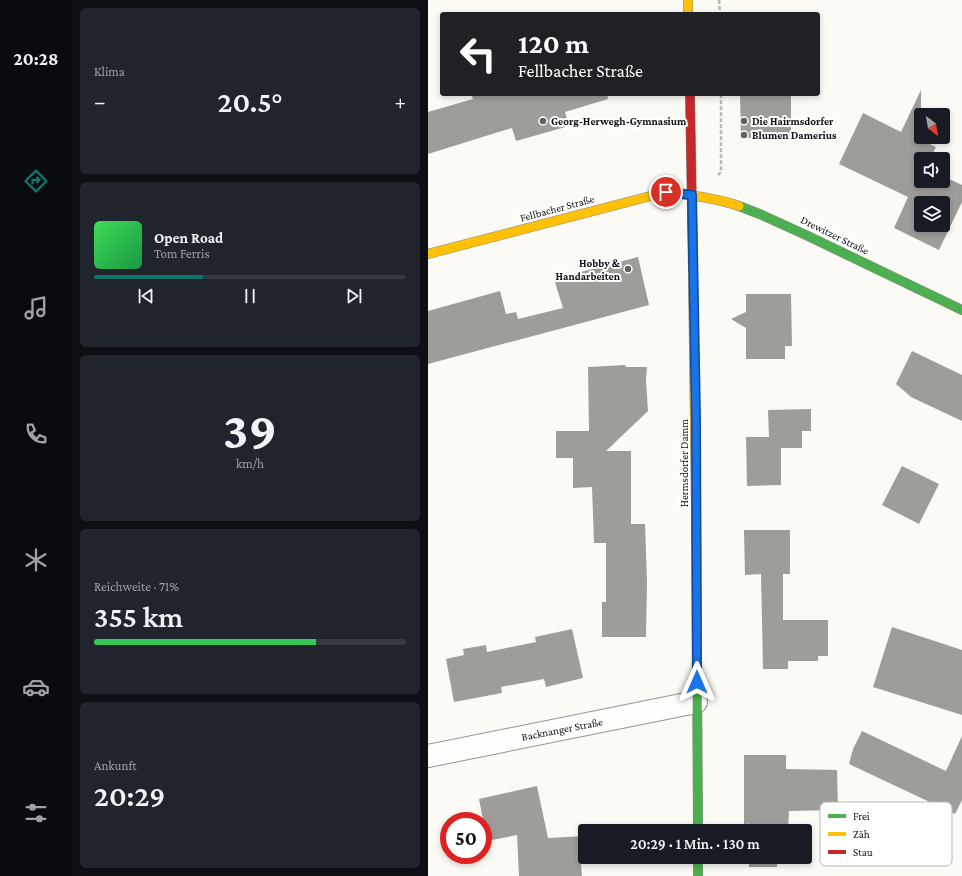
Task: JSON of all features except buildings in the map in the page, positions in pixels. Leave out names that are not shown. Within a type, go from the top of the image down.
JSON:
[{"type":"main road","points":[[688,0],[688,12]]},
{"type":"main road","name":"Hermsdorfer Damm","points":[[690,96],[696,421],[696,702],[698,824]]},
{"type":"main road","name":"Fellbacher Straße","points":[[428,254],[666,192],[692,195]]},
{"type":"main road","name":"Drewitzer Straße","points":[[692,195],[727,202],[762,215],[962,310]]},
{"type":"main road","points":[[698,864],[698,876]]},
{"type":"street","name":"Backnanger Straße","points":[[428,756],[696,702]]},
{"type":"path","points":[[719,0],[720,12]]},
{"type":"traffic: fast","points":[[739,206],[808,236],[962,310]]},
{"type":"traffic: fast","points":[[696,508],[698,824]]},
{"type":"traffic: fast","points":[[698,864],[698,876]]},
{"type":"traffic: slow","points":[[688,0],[688,12]]},
{"type":"traffic: slow","points":[[428,254],[666,192],[712,199],[739,206]]},
{"type":"traffic: slow","points":[[693,270],[696,508]]},
{"type":"traffic: jam","points":[[690,96],[693,270]]},
{"type":"place","name":"Georg-Herwegh-Gymnasium","points":[[543,121]]},
{"type":"place","name":"Die Hairmsdorfer","points":[[744,121]]},
{"type":"place","name":"Blumen Damerius","points":[[744,135]]},
{"type":"place","name":"Hobby & Handarbeiten","points":[[628,269]]},
{"type":"route","points":[[666,192],[692,195],[696,421],[697,682]]}]
